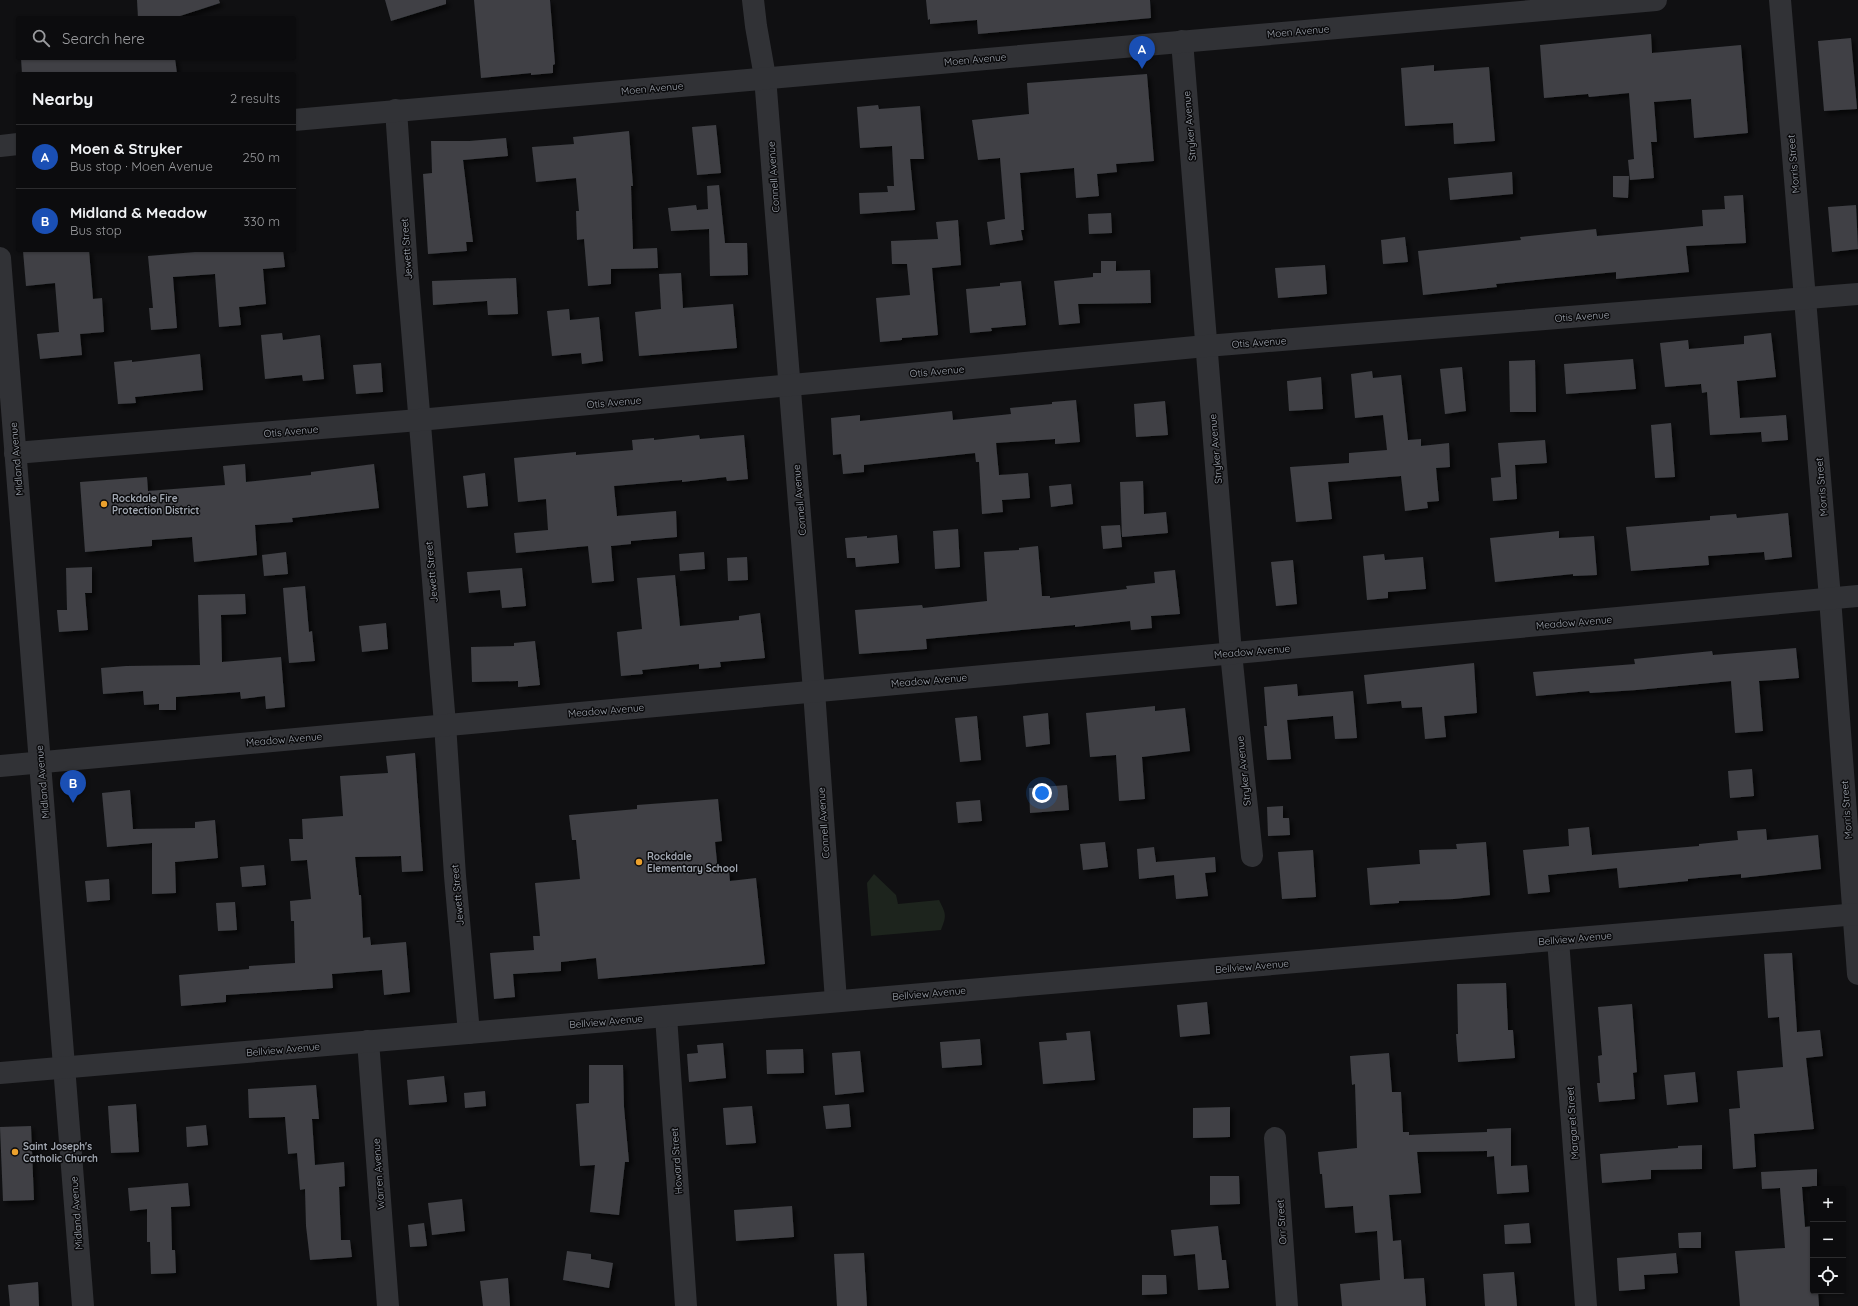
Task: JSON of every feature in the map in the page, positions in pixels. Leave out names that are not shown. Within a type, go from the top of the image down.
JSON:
[{"type":"street","name":"Connell Avenue","points":[[753,0],[765,77],[814,691],[836,1001]]},
{"type":"street","name":"Moen Avenue","points":[[296,120],[765,77],[1656,0]]},
{"type":"street","name":"Morris Street","points":[[1780,0],[1856,914],[1858,974]]},
{"type":"street","name":"Stryker Avenue","points":[[1182,41],[1231,653],[1252,856]]},
{"type":"street","name":"Jewett Street","points":[[396,110],[419,420],[445,724],[455,876],[469,1033]]},
{"type":"street","points":[[0,146],[16,144]]},
{"type":"street","name":"Midland Avenue","points":[[0,258],[83,1306]]},
{"type":"street","name":"Otis Avenue","points":[[15,453],[419,420],[1206,346],[1858,294]]},
{"type":"street","name":"Meadow Avenue","points":[[0,766],[445,724],[1858,596]]},
{"type":"street","name":"Bellview Avenue","points":[[0,1073],[1856,914]]},
{"type":"street","name":"Margaret Street","points":[[1558,940],[1586,1306]]},
{"type":"street","name":"Howard Street","points":[[666,1016],[686,1306]]},
{"type":"street","name":"Warren Avenue","points":[[368,1041],[388,1306]]},
{"type":"street","name":"Orr Street","points":[[1275,1138],[1287,1306]]},
{"type":"shaded area","points":[[874,874],[896,895],[898,904],[939,900],[945,915],[941,930],[871,936],[867,883]]},
{"type":"building","points":[[137,0],[219,0],[220,3],[180,16],[138,16]]},
{"type":"building","points":[[385,0],[446,0],[446,4],[391,21]]},
{"type":"building","points":[[474,0],[550,0],[555,64],[553,65],[553,73],[531,75],[531,73],[481,78]]},
{"type":"building","points":[[926,0],[1150,0],[1151,18],[978,34],[977,20],[930,24],[930,19],[928,20]]},
{"type":"building","points":[[1651,34],[1652,53],[1741,45],[1748,133],[1694,138],[1691,99],[1654,102],[1657,142],[1651,142],[1654,178],[1630,180],[1628,160],[1634,159],[1629,93],[1589,97],[1588,94],[1544,98],[1540,45]]},
{"type":"building","points":[[1851,38],[1857,109],[1824,111],[1818,41]]},
{"type":"building","points":[[21,60],[175,60],[177,72],[22,72]]},
{"type":"building","points":[[1434,65],[1434,71],[1489,67],[1495,141],[1454,144],[1453,123],[1405,126],[1401,68]]},
{"type":"building","points":[[1147,74],[1154,161],[1116,164],[1117,172],[1097,174],[1099,196],[1076,198],[1074,168],[1020,173],[1024,230],[1021,230],[1023,240],[990,245],[987,222],[1005,219],[1000,158],[978,160],[972,120],[1029,114],[1027,83]]},
{"type":"building","points":[[878,105],[879,109],[920,106],[924,159],[910,159],[915,210],[860,214],[859,193],[888,192],[887,186],[894,186],[892,146],[860,148],[857,107]]},
{"type":"building","points":[[716,125],[721,173],[697,175],[692,127]]},
{"type":"building","points":[[629,131],[633,186],[631,186],[633,249],[657,248],[658,268],[611,269],[611,284],[588,286],[584,239],[577,240],[576,211],[579,211],[576,178],[536,182],[532,147],[574,144],[573,137]]},
{"type":"building","points":[[506,138],[508,156],[463,160],[473,242],[466,242],[467,251],[428,254],[423,174],[432,173],[431,141],[469,141]]},
{"type":"building","points":[[1512,172],[1513,194],[1450,200],[1448,178]]},
{"type":"building","points":[[1613,176],[1629,176],[1628,198],[1613,197]]},
{"type":"building","points":[[719,185],[725,243],[747,243],[748,275],[710,276],[709,229],[671,231],[668,208],[696,205],[697,210],[708,209],[707,186]]},
{"type":"building","points":[[1743,195],[1746,243],[1686,246],[1689,272],[1616,279],[1616,272],[1496,284],[1497,287],[1423,295],[1418,251],[1521,240],[1520,237],[1596,229],[1597,236],[1703,226],[1702,210],[1725,209],[1724,196]]},
{"type":"building","points":[[1856,205],[1858,249],[1832,252],[1828,207]]},
{"type":"building","points":[[1111,213],[1112,233],[1089,234],[1088,214]]},
{"type":"building","points":[[958,220],[961,265],[932,268],[938,335],[902,338],[902,340],[880,342],[876,298],[910,295],[907,264],[892,264],[891,241],[938,239],[936,222]]},
{"type":"building","points":[[1405,237],[1408,262],[1383,264],[1381,240]]},
{"type":"building","points":[[23,252],[89,252],[93,299],[102,298],[104,332],[80,334],[82,355],[40,359],[37,334],[59,332],[55,283],[26,286]]},
{"type":"building","points":[[195,252],[283,252],[285,267],[263,269],[266,304],[239,307],[241,325],[219,327],[215,274],[173,277],[177,328],[151,330],[149,308],[153,308],[148,256]]},
{"type":"building","points":[[1101,261],[1116,261],[1116,271],[1150,270],[1151,303],[1078,304],[1080,323],[1059,325],[1054,281],[1093,277],[1093,273],[1101,273]]},
{"type":"building","points":[[1325,265],[1327,294],[1278,298],[1275,268]]},
{"type":"building","points":[[681,273],[683,308],[733,304],[737,348],[639,356],[635,312],[661,309],[659,274]]},
{"type":"building","points":[[516,278],[518,314],[488,315],[487,301],[433,305],[432,281]]},
{"type":"building","points":[[1021,281],[1026,325],[991,328],[992,331],[970,333],[966,289],[1000,286],[1000,283]]},
{"type":"building","points":[[569,309],[570,320],[599,317],[603,361],[582,364],[581,353],[552,356],[547,311]]},
{"type":"building","points":[[282,333],[283,340],[320,335],[324,379],[303,381],[302,375],[265,379],[261,335]]},
{"type":"building","points":[[1771,333],[1776,377],[1737,381],[1740,418],[1786,415],[1788,440],[1762,442],[1761,432],[1710,435],[1707,392],[1702,393],[1701,384],[1665,387],[1660,343],[1688,340],[1689,349],[1744,344],[1744,336]]},
{"type":"building","points":[[200,354],[203,390],[135,397],[136,403],[118,404],[114,362],[132,360],[132,362]]},
{"type":"building","points":[[1633,359],[1636,389],[1566,394],[1564,364]]},
{"type":"building","points":[[1535,360],[1536,412],[1510,412],[1509,361]]},
{"type":"building","points":[[381,363],[383,392],[356,394],[353,365]]},
{"type":"building","points":[[1462,367],[1466,411],[1445,414],[1440,369]]},
{"type":"building","points":[[1372,371],[1373,378],[1401,375],[1408,440],[1421,439],[1421,446],[1449,443],[1450,467],[1436,468],[1439,501],[1427,502],[1428,508],[1405,511],[1401,476],[1328,482],[1332,519],[1296,522],[1290,467],[1349,463],[1349,453],[1387,450],[1383,415],[1355,418],[1351,374]]},
{"type":"building","points":[[1321,377],[1323,409],[1289,411],[1287,381]]},
{"type":"building","points":[[1076,400],[1080,442],[1055,444],[1055,439],[996,443],[999,475],[1028,473],[1030,498],[1002,500],[1003,512],[982,514],[979,462],[976,462],[975,453],[864,465],[864,472],[843,474],[841,454],[833,455],[831,418],[860,415],[860,421],[952,411],[953,420],[1011,414],[1010,408]]},
{"type":"building","points":[[1165,401],[1168,435],[1136,437],[1134,404]]},
{"type":"building","points":[[1671,423],[1675,477],[1655,478],[1651,425]]},
{"type":"building","points":[[699,435],[700,439],[744,435],[748,479],[727,481],[726,477],[682,482],[682,480],[614,486],[617,516],[676,511],[677,537],[631,541],[631,544],[611,546],[614,581],[592,583],[588,546],[516,553],[514,533],[548,530],[546,499],[518,502],[514,458],[576,452],[576,455],[633,450],[632,440],[654,438],[654,440]]},
{"type":"building","points":[[1545,440],[1547,463],[1515,465],[1517,499],[1493,501],[1491,478],[1501,477],[1498,443]]},
{"type":"building","points":[[245,464],[246,482],[311,475],[311,472],[374,464],[379,508],[292,518],[293,522],[255,525],[257,555],[194,562],[192,537],[152,540],[152,546],[85,552],[80,482],[147,477],[148,491],[225,485],[223,466]]},
{"type":"building","points":[[485,473],[488,506],[467,508],[463,476]]},
{"type":"building","points":[[1143,481],[1144,514],[1166,512],[1168,533],[1122,537],[1120,482]]},
{"type":"building","points":[[1071,484],[1073,504],[1051,507],[1049,486]]},
{"type":"building","points":[[1788,513],[1792,557],[1765,560],[1764,552],[1708,556],[1709,565],[1631,571],[1626,527],[1710,520],[1710,516],[1736,514],[1737,518]]},
{"type":"building","points":[[1120,525],[1122,547],[1103,549],[1101,526]]},
{"type":"building","points":[[958,529],[960,567],[935,569],[933,531]]},
{"type":"building","points":[[1559,531],[1559,538],[1594,536],[1597,575],[1573,576],[1573,574],[1495,582],[1490,538]]},
{"type":"building","points":[[897,535],[899,563],[856,567],[855,558],[847,558],[845,538],[867,536],[867,538]]},
{"type":"building","points":[[1038,546],[1042,596],[1050,596],[1050,598],[1127,589],[1126,586],[1155,583],[1154,572],[1175,570],[1180,614],[1151,616],[1152,628],[1131,630],[1130,621],[1075,627],[1075,625],[926,639],[927,649],[859,654],[855,610],[922,605],[923,608],[987,601],[984,552],[1019,550],[1019,548]]},
{"type":"building","points":[[286,552],[288,574],[264,576],[262,555]]},
{"type":"building","points":[[704,552],[705,569],[680,571],[679,554]]},
{"type":"building","points":[[1384,554],[1385,560],[1423,557],[1426,589],[1388,592],[1388,598],[1367,600],[1363,556]]},
{"type":"building","points":[[747,557],[748,580],[728,581],[727,558]]},
{"type":"building","points":[[1293,560],[1297,604],[1276,606],[1271,562]]},
{"type":"building","points":[[92,567],[92,593],[85,593],[88,630],[59,632],[57,610],[67,610],[66,568]]},
{"type":"building","points":[[522,568],[526,606],[502,608],[500,590],[469,593],[467,572]]},
{"type":"building","points":[[675,575],[680,626],[739,620],[739,616],[760,613],[765,658],[720,662],[721,667],[699,669],[699,664],[642,670],[643,674],[621,676],[617,632],[642,629],[637,578]]},
{"type":"building","points":[[305,586],[309,632],[312,631],[315,661],[289,663],[283,588]]},
{"type":"building","points":[[245,594],[246,614],[221,615],[222,662],[281,657],[285,707],[266,709],[265,696],[241,699],[240,692],[176,697],[176,710],[159,710],[159,704],[144,705],[143,691],[103,694],[101,668],[126,666],[200,665],[198,595]]},
{"type":"building","points":[[386,623],[388,649],[362,652],[359,626]]},
{"type":"building","points":[[535,641],[540,685],[518,687],[518,681],[472,682],[471,647],[514,646],[514,643]]},
{"type":"building","points":[[1796,648],[1799,678],[1759,681],[1763,731],[1735,733],[1731,681],[1637,690],[1590,693],[1589,691],[1536,696],[1533,672],[1635,664],[1634,659],[1712,651],[1713,655]]},
{"type":"building","points":[[1474,663],[1477,713],[1444,716],[1446,737],[1425,739],[1422,707],[1402,708],[1401,701],[1367,704],[1364,675]]},
{"type":"building","points":[[1297,684],[1298,696],[1353,691],[1357,738],[1335,739],[1333,716],[1287,720],[1291,759],[1267,760],[1264,726],[1267,726],[1264,687]]},
{"type":"building","points":[[1155,706],[1155,711],[1185,708],[1190,751],[1142,757],[1145,799],[1119,801],[1116,755],[1090,757],[1086,713]]},
{"type":"building","points":[[1048,713],[1050,744],[1026,747],[1023,716]]},
{"type":"building","points":[[977,716],[981,760],[960,762],[955,718]]},
{"type":"building","points":[[415,753],[423,871],[402,872],[401,856],[355,857],[359,895],[361,895],[363,938],[370,937],[371,945],[406,942],[410,992],[384,995],[382,970],[332,974],[333,988],[226,995],[226,1002],[181,1006],[179,975],[249,969],[249,966],[295,963],[294,921],[291,921],[290,901],[311,899],[307,860],[291,861],[289,839],[303,839],[302,819],[343,816],[340,776],[388,773],[386,756]]},
{"type":"building","points":[[1752,769],[1754,796],[1730,798],[1728,771]]},
{"type":"building","points":[[1067,785],[1069,810],[1030,813],[1029,788]]},
{"type":"building","points":[[130,790],[133,829],[195,828],[195,822],[215,820],[218,858],[175,862],[176,893],[152,894],[152,843],[107,847],[102,793]]},
{"type":"building","name":"Rockdale Elementary School","points":[[718,799],[722,841],[715,842],[718,872],[729,871],[730,881],[756,878],[765,964],[598,979],[596,958],[561,962],[561,971],[513,974],[515,997],[494,999],[490,953],[534,950],[533,936],[540,936],[535,883],[580,879],[576,840],[572,840],[569,815],[637,809],[637,805]]},
{"type":"building","points":[[980,800],[982,821],[958,823],[956,802]]},
{"type":"building","points":[[1283,806],[1283,818],[1289,818],[1290,835],[1268,836],[1267,807]]},
{"type":"building","points":[[1589,827],[1592,855],[1699,846],[1699,844],[1738,840],[1737,831],[1766,829],[1767,840],[1818,835],[1821,869],[1741,878],[1741,874],[1619,888],[1617,868],[1548,875],[1550,892],[1528,894],[1523,850],[1569,846],[1568,829]]},
{"type":"building","points":[[1105,842],[1108,867],[1083,870],[1080,844]]},
{"type":"building","points":[[1486,842],[1490,895],[1454,899],[1399,901],[1399,903],[1370,905],[1367,868],[1420,864],[1419,850],[1457,849],[1456,844]]},
{"type":"building","points":[[1154,847],[1156,862],[1215,857],[1216,872],[1205,873],[1208,896],[1176,899],[1174,875],[1139,879],[1137,849]]},
{"type":"building","points":[[1313,850],[1316,897],[1282,899],[1278,852]]},
{"type":"building","points":[[264,865],[266,885],[242,887],[240,867]]},
{"type":"building","points":[[109,879],[110,900],[87,902],[85,881]]},
{"type":"building","points":[[235,902],[237,930],[218,931],[216,903]]},
{"type":"building","points":[[1792,953],[1797,1032],[1820,1030],[1823,1056],[1806,1058],[1814,1129],[1754,1134],[1756,1167],[1733,1169],[1729,1109],[1740,1108],[1737,1071],[1783,1067],[1779,1017],[1768,1018],[1764,954]]},
{"type":"building","points":[[1506,983],[1508,1030],[1513,1030],[1515,1058],[1458,1062],[1456,1034],[1458,1034],[1457,984]]},
{"type":"building","points":[[1207,1002],[1210,1034],[1180,1037],[1177,1005]]},
{"type":"building","points":[[1632,1004],[1637,1072],[1633,1073],[1635,1099],[1599,1102],[1597,1083],[1600,1083],[1598,1056],[1602,1055],[1598,1007]]},
{"type":"building","points":[[1090,1031],[1095,1080],[1043,1084],[1039,1042],[1067,1040],[1066,1033]]},
{"type":"building","points":[[980,1039],[982,1065],[942,1068],[940,1042]]},
{"type":"building","points":[[723,1043],[726,1078],[689,1082],[687,1054],[698,1053],[697,1045]]},
{"type":"building","points":[[803,1049],[804,1073],[767,1074],[766,1050]]},
{"type":"building","points":[[860,1051],[864,1092],[835,1095],[832,1053]]},
{"type":"building","points":[[1389,1053],[1392,1092],[1401,1092],[1403,1132],[1409,1132],[1409,1135],[1487,1132],[1487,1129],[1511,1128],[1511,1166],[1527,1165],[1529,1192],[1497,1194],[1494,1156],[1487,1157],[1487,1151],[1417,1152],[1421,1193],[1389,1195],[1393,1241],[1401,1240],[1404,1279],[1424,1278],[1426,1306],[1342,1306],[1340,1284],[1380,1280],[1377,1231],[1355,1233],[1353,1206],[1325,1208],[1322,1174],[1320,1174],[1318,1152],[1357,1148],[1355,1084],[1352,1085],[1350,1056]]},
{"type":"building","points":[[589,1065],[623,1065],[624,1107],[629,1162],[625,1162],[619,1215],[590,1212],[595,1165],[580,1166],[576,1104],[589,1103]]},
{"type":"building","points":[[1695,1072],[1698,1102],[1667,1105],[1664,1075]]},
{"type":"building","points":[[444,1076],[447,1102],[409,1105],[407,1080]]},
{"type":"building","points":[[316,1085],[319,1119],[312,1119],[315,1165],[344,1162],[345,1186],[339,1187],[341,1240],[350,1240],[352,1257],[310,1260],[306,1226],[305,1189],[300,1190],[297,1153],[288,1154],[285,1117],[249,1118],[248,1089]]},
{"type":"building","points":[[485,1091],[486,1106],[465,1108],[464,1093]]},
{"type":"building","points":[[136,1104],[139,1152],[111,1153],[108,1106]]},
{"type":"building","points":[[849,1104],[851,1127],[826,1129],[823,1106]]},
{"type":"building","points":[[752,1106],[756,1143],[726,1145],[723,1108]]},
{"type":"building","points":[[1230,1107],[1230,1137],[1193,1138],[1193,1108]]},
{"type":"building","points":[[206,1125],[208,1145],[187,1147],[186,1127]]},
{"type":"building","points":[[31,1126],[34,1200],[3,1201],[0,1127]]},
{"type":"building","points":[[1702,1145],[1702,1169],[1651,1170],[1651,1179],[1602,1183],[1600,1154]]},
{"type":"building","points":[[1817,1169],[1817,1186],[1802,1187],[1805,1227],[1810,1226],[1810,1294],[1818,1294],[1819,1306],[1740,1306],[1735,1251],[1785,1248],[1780,1188],[1762,1189],[1761,1172]]},
{"type":"building","points":[[1210,1176],[1239,1176],[1240,1204],[1210,1205]]},
{"type":"building","points":[[188,1183],[190,1206],[171,1207],[172,1250],[175,1250],[176,1273],[151,1274],[150,1242],[147,1242],[147,1209],[130,1211],[128,1188]]},
{"type":"building","points":[[462,1199],[465,1231],[432,1235],[428,1203]]},
{"type":"building","points":[[792,1206],[794,1237],[736,1241],[734,1210]]},
{"type":"building","points":[[424,1223],[427,1246],[410,1247],[408,1225]]},
{"type":"building","points":[[1529,1223],[1531,1243],[1505,1244],[1504,1225]]},
{"type":"building","points":[[1218,1226],[1222,1260],[1226,1260],[1229,1288],[1198,1290],[1195,1254],[1174,1256],[1171,1230]]},
{"type":"building","points":[[1701,1232],[1701,1248],[1679,1248],[1678,1233]]},
{"type":"building","points":[[567,1251],[591,1254],[591,1259],[613,1263],[609,1288],[563,1280]]},
{"type":"building","points":[[864,1253],[867,1306],[837,1306],[834,1254]]},
{"type":"building","points":[[1676,1253],[1678,1273],[1644,1275],[1645,1289],[1619,1291],[1617,1258]]},
{"type":"building","points":[[1514,1272],[1517,1306],[1485,1306],[1483,1274]]},
{"type":"building","points":[[1142,1275],[1166,1275],[1167,1294],[1142,1295]]},
{"type":"building","points":[[508,1278],[510,1306],[483,1306],[480,1281]]},
{"type":"building","points":[[38,1282],[39,1306],[10,1306],[8,1285]]},
{"type":"place","name":"Moen & Stryker","points":[[1142,69]]},
{"type":"place","name":"Rockdale Fire Protection District","points":[[104,504]]},
{"type":"place","name":"Midland & Meadow","points":[[73,803]]},
{"type":"place","name":"Rockdale Elementary School","points":[[639,862]]},
{"type":"place","name":"Saint Joseph's Catholic Church","points":[[15,1152]]}]
